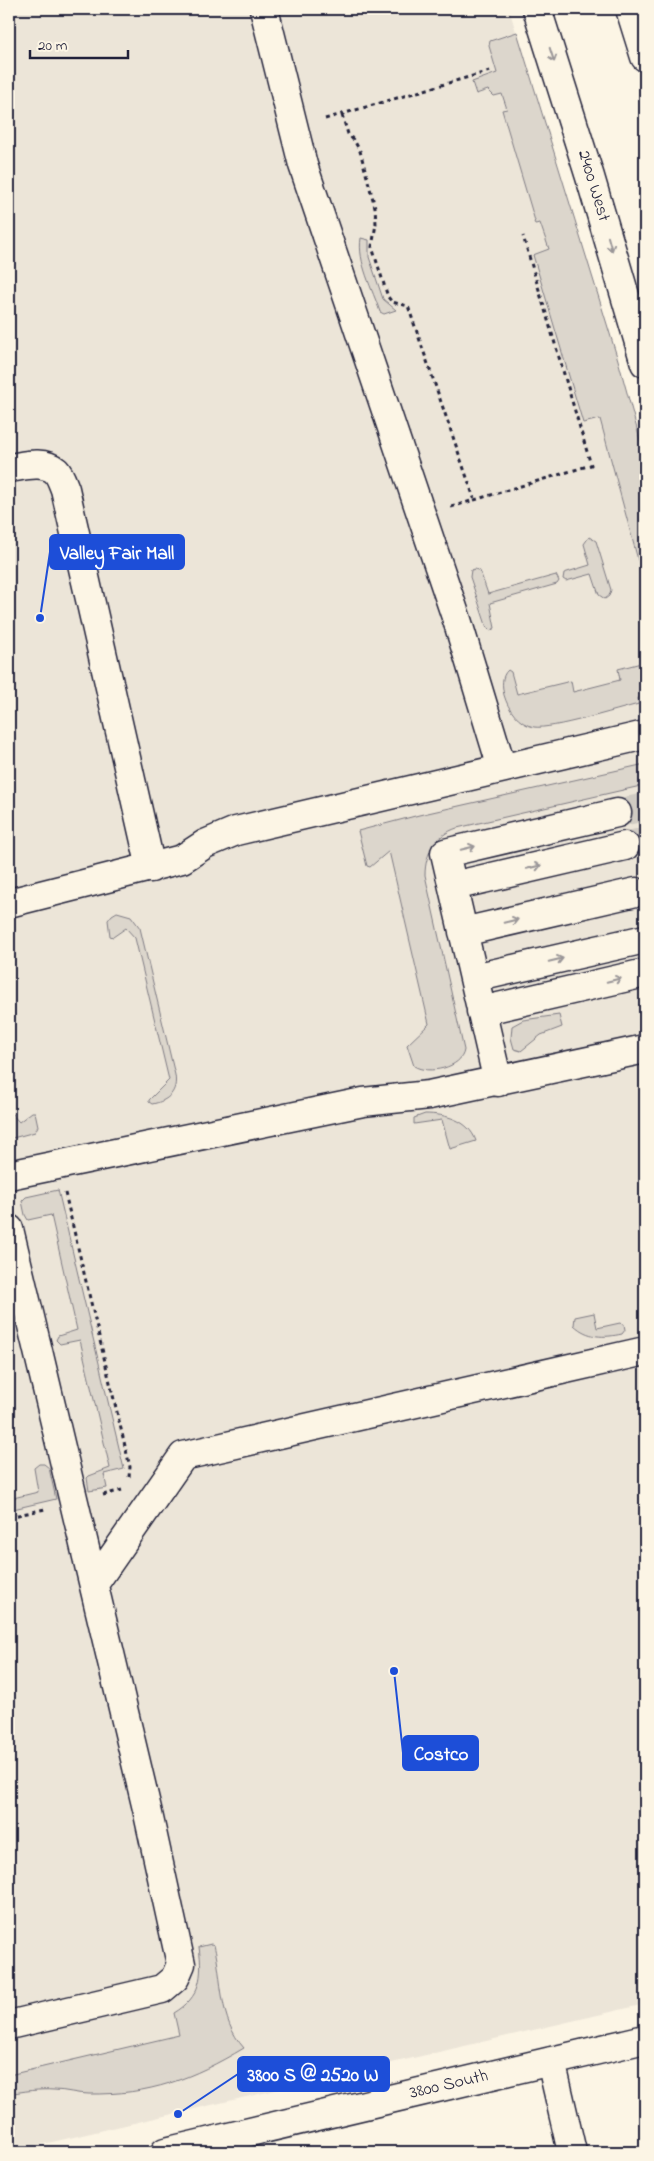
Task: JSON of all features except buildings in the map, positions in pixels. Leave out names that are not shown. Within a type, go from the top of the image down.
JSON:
[{"type":"main road","points":[[264,9],[303,165],[458,623],[502,768]]},
{"type":"main road","name":"2400 West","points":[[537,9],[590,176],[645,363]]},
{"type":"main road","points":[[630,9],[645,57]]},
{"type":"main road","points":[[9,468],[35,464],[47,467],[57,472],[66,489],[151,868]]},
{"type":"main road","points":[[9,903],[182,859],[205,844],[236,831],[645,735]]},
{"type":"main road","points":[[498,1082],[445,853],[617,813]]},
{"type":"main road","points":[[452,886],[625,846]]},
{"type":"main road","points":[[463,932],[636,892]]},
{"type":"main road","points":[[474,978],[645,939]]},
{"type":"main road","points":[[481,1011],[645,973]]},
{"type":"main road","points":[[9,1175],[363,1102],[429,1096],[645,1049]]},
{"type":"main road","points":[[9,1229],[147,1809],[181,1964],[175,1978],[162,1989],[9,2025]]},
{"type":"main road","points":[[94,1584],[183,1456],[645,1350]]},
{"type":"main road","name":"3800 South","points":[[175,2151],[645,2040]]},
{"type":"main road","points":[[551,2061],[572,2152]]},
{"type":"path","points":[[325,120],[493,70]]},
{"type":"path","points":[[342,115],[348,134],[360,151],[375,208],[376,224],[372,247],[388,297],[392,302],[408,306],[474,498]]},
{"type":"path","points":[[450,507],[474,498],[591,465],[523,236]]},
{"type":"path","points":[[64,1189],[130,1467],[129,1481]]},
{"type":"path","points":[[95,1496],[129,1488]]},
{"type":"path","points":[[9,1517],[50,1508]]},
{"type":"shaded area","points":[[9,9],[509,9],[585,254],[645,458],[645,2004],[9,2152]]},
{"type":"shaded area","points":[[517,32],[618,360],[645,458],[645,586],[600,419],[583,423],[533,255],[549,249],[540,223],[535,224],[534,222],[502,110],[507,109],[502,94],[494,96],[488,90],[476,94],[472,82],[497,73],[489,46],[490,41]]},
{"type":"shaded area","points":[[361,238],[369,240],[369,257],[383,299],[396,310],[384,314],[380,312],[363,266],[360,247]]},
{"type":"shaded area","points":[[589,537],[596,541],[611,590],[609,596],[605,599],[599,595],[592,574],[566,581],[563,579],[564,573],[590,565],[584,544]]},
{"type":"shaded area","points":[[471,570],[480,571],[488,594],[556,575],[559,581],[557,584],[490,603],[495,628],[490,631],[487,628],[470,577]]},
{"type":"shaded area","points":[[645,662],[645,697],[638,698],[639,704],[569,722],[543,727],[534,727],[523,723],[514,715],[504,695],[503,678],[508,670],[511,672],[517,694],[571,681],[573,692],[620,680],[618,669]]},
{"type":"shaded area","points":[[645,764],[645,785],[457,828],[443,835],[433,846],[427,859],[425,875],[464,1050],[462,1056],[457,1061],[443,1068],[427,1070],[414,1066],[407,1045],[429,1024],[389,851],[370,867],[367,866],[358,831],[419,815]]},
{"type":"shaded area","points":[[117,912],[131,916],[140,928],[175,1075],[175,1086],[171,1095],[158,1103],[152,1104],[149,1100],[169,1080],[135,938],[126,928],[113,937],[110,936],[108,920]]},
{"type":"shaded area","points":[[559,1015],[562,1027],[541,1035],[521,1051],[514,1049],[511,1038],[512,1026],[523,1020]]},
{"type":"shaded area","points":[[9,1106],[10,1112],[19,1122],[32,1112],[35,1112],[38,1126],[35,1132],[9,1139]]},
{"type":"shaded area","points":[[425,1114],[440,1115],[462,1123],[473,1134],[476,1141],[450,1149],[442,1120],[414,1124],[414,1118]]},
{"type":"shaded area","points":[[58,1190],[124,1469],[104,1474],[107,1488],[89,1491],[87,1478],[110,1468],[80,1340],[60,1344],[56,1340],[58,1336],[77,1330],[51,1215],[28,1220],[22,1201],[26,1197]]},
{"type":"shaded area","points":[[594,1313],[597,1328],[620,1323],[624,1324],[625,1330],[622,1334],[596,1336],[574,1325],[575,1317]]},
{"type":"shaded area","points":[[39,1464],[44,1464],[49,1468],[56,1499],[9,1510],[9,1499],[38,1492],[34,1468]]},
{"type":"shaded area","points":[[214,1945],[217,1958],[225,2012],[236,2037],[244,2048],[188,2076],[170,2083],[132,2092],[85,2094],[43,2090],[9,2094],[9,2075],[179,2035],[174,2013],[183,2007],[195,1993],[201,1967],[199,1947]]},
{"type":"tunnel","points":[[617,813],[645,807]]},
{"type":"tunnel","points":[[625,846],[645,841]]},
{"type":"place","name":"Valley Fair Mall","points":[[40,618]]},
{"type":"place","name":"Costco","points":[[394,1671]]},
{"type":"place","name":"3800 S @ 2520 W","points":[[178,2114]]}]
